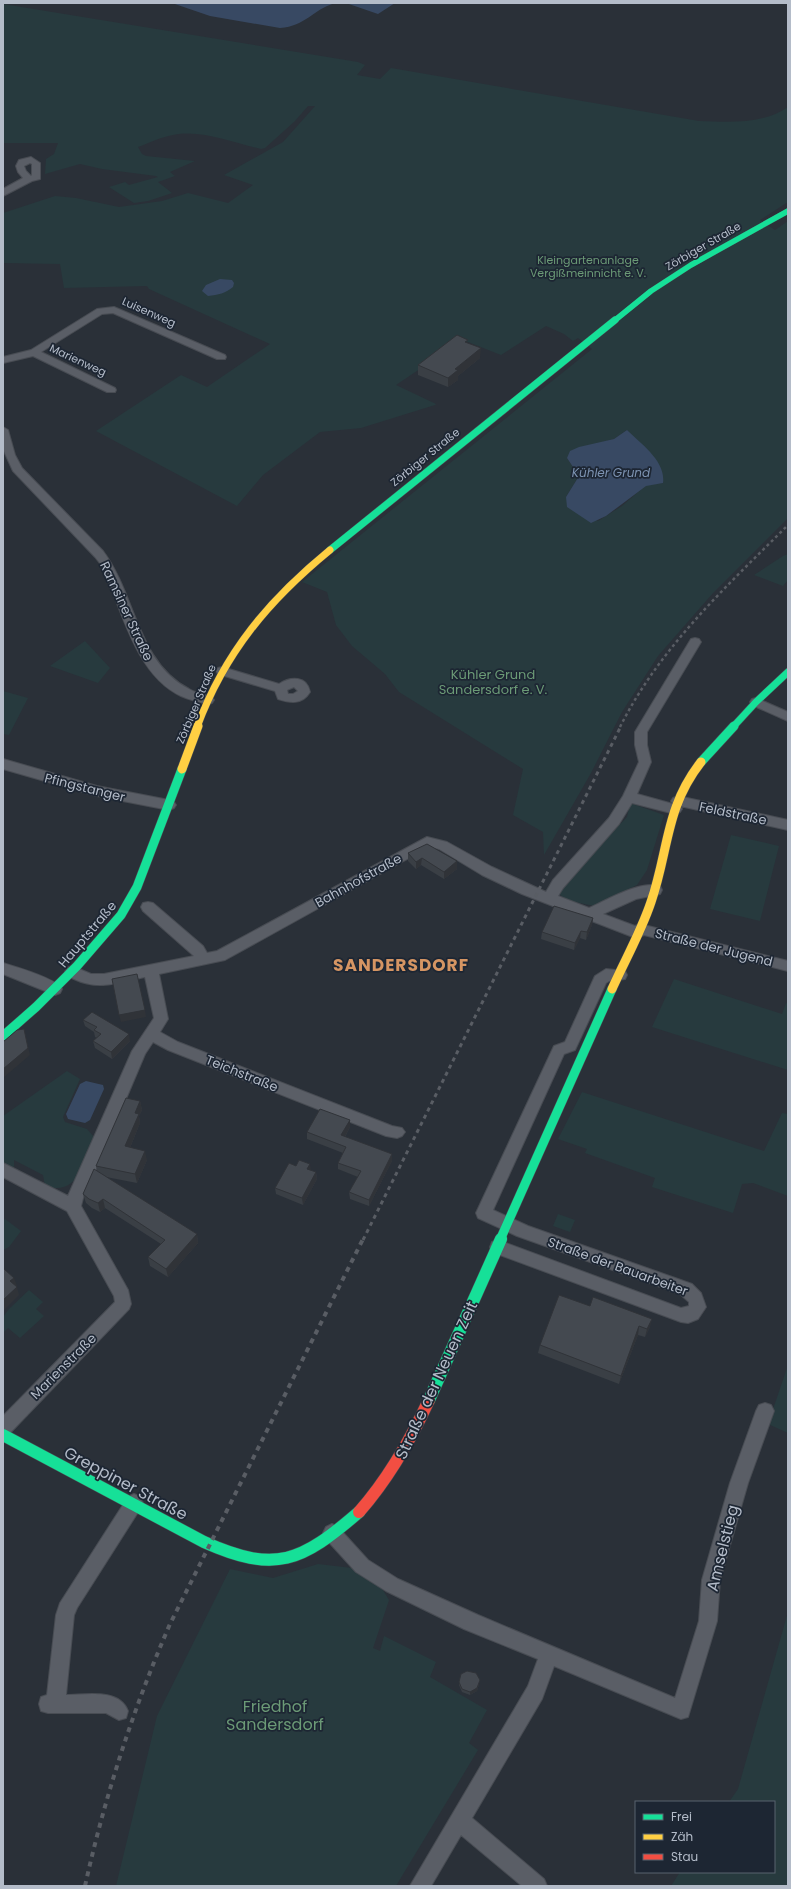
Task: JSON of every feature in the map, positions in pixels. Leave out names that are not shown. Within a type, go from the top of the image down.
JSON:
[{"type":"street","points":[[3,193],[29,179]]},
{"type":"street","name":"Zörbiger Straße","points":[[168,805],[208,700],[222,671],[237,646],[282,590],[307,568],[651,291],[691,265],[788,211]]},
{"type":"street","name":"Luisenweg","points":[[3,360],[35,352],[100,311],[108,309],[114,310],[221,358]]},
{"type":"street","name":"Marienweg","points":[[35,352],[38,355],[111,390]]},
{"type":"street","name":"Ramsiner Straße","points":[[3,430],[7,448],[16,469],[99,554],[108,566],[142,648],[150,662],[163,676],[185,692],[197,698],[208,700]]},
{"type":"street","points":[[543,896],[558,884],[614,821],[629,796],[645,762],[641,745],[641,732],[695,642]]},
{"type":"street","points":[[222,671],[281,689]]},
{"type":"street","name":"Straße der Neuen Zeit","points":[[236,1555],[260,1561],[285,1559],[310,1550],[332,1533],[373,1496],[406,1450],[639,931],[655,890],[683,785],[689,775],[756,702],[788,672]]},
{"type":"street","points":[[756,702],[788,717]]},
{"type":"street","name":"Pfingstanger","points":[[3,764],[97,791],[168,805]]},
{"type":"street","name":"Feldstraße","points":[[629,796],[788,825]]},
{"type":"street","name":"Hauptstraße","points":[[3,1036],[55,990],[110,929],[131,899],[168,805]]},
{"type":"street","name":"Bahnhofstraße","points":[[72,972],[89,980],[104,980],[203,960],[225,953],[427,842],[442,845],[491,873],[543,896],[639,931]]},
{"type":"street","points":[[589,914],[633,894],[655,890]]},
{"type":"street","points":[[148,907],[198,950],[203,960]]},
{"type":"street","name":"Straße der Jugend","points":[[639,931],[788,966]]},
{"type":"street","points":[[3,968],[38,981],[55,990]]},
{"type":"street","points":[[3,1170],[73,1206],[76,1193],[84,1179],[139,1051],[161,1018],[151,970]]},
{"type":"street","points":[[508,1223],[484,1213],[559,1050],[570,1046],[600,980],[606,975],[620,975]]},
{"type":"street","name":"Teichstraße","points":[[151,1034],[173,1046],[391,1132],[397,1132]]},
{"type":"street","points":[[570,1046],[576,1052],[584,1055]]},
{"type":"street","points":[[528,1119],[551,1127]]},
{"type":"street","name":"Marienstraße","points":[[3,1428],[123,1304],[122,1295],[73,1206]]},
{"type":"street","name":"Straße der Bauarbeiter","points":[[498,1246],[681,1315],[688,1316],[696,1309],[698,1303],[697,1298],[686,1290],[523,1231],[508,1223]]},
{"type":"street","name":"Amselstieg","points":[[549,1655],[681,1710],[708,1621],[711,1580],[739,1484],[765,1411]]},
{"type":"street","name":"Greppiner Straße","points":[[3,1435],[210,1544],[236,1555]]},
{"type":"street","points":[[119,1711],[109,1704],[51,1704],[65,1615],[69,1603],[134,1503]]},
{"type":"street","points":[[332,1533],[362,1566],[381,1580],[471,1622],[549,1655],[535,1692],[420,1886]]},
{"type":"street","points":[[459,1820],[537,1886]]},
{"type":"green space","points":[[3,4],[358,62],[365,65],[357,75],[380,79],[391,68],[699,121],[733,122],[756,120],[778,113],[788,107],[788,202],[760,220],[775,230],[788,221],[788,518],[713,593],[658,656],[622,712],[591,773],[544,855],[543,832],[513,815],[523,769],[399,692],[385,674],[352,646],[336,625],[327,592],[302,582],[592,349],[578,338],[573,341],[564,334],[546,326],[501,355],[463,340],[396,385],[436,404],[435,405],[361,428],[320,432],[263,475],[237,506],[96,431],[181,375],[207,387],[270,344],[149,289],[147,286],[64,288],[60,264],[3,263],[3,213],[55,196],[76,198],[119,207],[162,201],[188,193],[228,203],[253,185],[224,175],[283,142],[315,106],[308,106],[295,121],[265,148],[261,149],[206,135],[195,134],[169,136],[138,147],[142,154],[146,156],[195,161],[170,172],[175,176],[158,182],[172,193],[148,201],[134,203],[109,187],[125,182],[129,185],[158,177],[102,169],[80,164],[45,174],[46,159],[54,154],[58,143],[3,143]],"holes":[[[627,430],[663,483],[646,485],[622,506],[598,521],[566,497],[579,476],[567,458],[600,443],[614,439]]]},
{"type":"green space","points":[[788,554],[788,580],[783,586],[754,575],[783,556]]},
{"type":"green space","points":[[85,641],[110,668],[98,683],[50,666]]},
{"type":"green space","points":[[3,691],[28,698],[9,735],[3,734]]},
{"type":"green space","points":[[630,803],[664,815],[647,870],[637,885],[594,906],[566,900],[558,893],[561,886],[627,817]]},
{"type":"green space","points":[[731,835],[779,846],[760,921],[710,909]]},
{"type":"green space","points":[[674,979],[782,1014],[786,1003],[788,1004],[788,1070],[652,1027]]},
{"type":"green space","points":[[67,1071],[80,1079],[63,1117],[65,1122],[87,1129],[95,1138],[79,1175],[73,1182],[56,1188],[45,1186],[43,1175],[14,1160],[14,1168],[4,1163],[3,1116]]},
{"type":"green space","points":[[582,1092],[764,1151],[782,1113],[788,1114],[788,1196],[753,1183],[742,1184],[733,1213],[652,1187],[655,1178],[585,1153],[587,1149],[558,1139]]},
{"type":"green space","points":[[558,1214],[575,1220],[570,1232],[553,1226]]},
{"type":"green space","points":[[5,1219],[21,1231],[9,1247],[3,1250],[3,1221]]},
{"type":"green space","points":[[29,1290],[43,1302],[36,1309],[44,1316],[20,1338],[8,1328],[3,1333],[3,1317],[9,1309]]},
{"type":"green space","points":[[788,1365],[788,1433],[768,1424]]},
{"type":"green space","name":"Friedhof Sandersdorf","points":[[318,1564],[352,1568],[381,1587],[389,1600],[373,1648],[380,1651],[384,1636],[436,1662],[430,1677],[487,1710],[469,1743],[478,1750],[396,1886],[116,1886],[157,1716],[230,1569],[273,1578]]},
{"type":"green space","points":[[788,1612],[788,1886],[671,1886],[679,1873],[775,1873],[775,1801],[730,1801],[738,1789]]},
{"type":"water","points":[[172,3],[335,3],[327,6],[303,21],[289,27],[280,28],[210,16]]},
{"type":"water","points":[[346,3],[395,3],[378,14]]},
{"type":"water","points":[[220,279],[232,280],[234,283],[233,287],[225,292],[212,296],[208,296],[202,291],[206,285]]},
{"type":"water","name":"Kühler Grund","points":[[627,430],[657,460],[661,467],[663,483],[646,486],[606,516],[591,523],[567,507],[566,497],[579,476],[567,458],[570,451],[579,447],[614,439]]},
{"type":"water","points":[[86,1081],[103,1085],[104,1089],[90,1120],[85,1123],[68,1119],[66,1114],[80,1084]]},
{"type":"building","points":[[457,335],[468,340],[465,342],[481,348],[455,369],[458,370],[448,378],[418,365]]},
{"type":"building","points":[[427,844],[457,861],[444,872],[422,858],[416,862],[408,853]]},
{"type":"building","points":[[554,906],[593,918],[587,932],[581,931],[575,943],[542,932]]},
{"type":"building","points":[[137,974],[145,1010],[119,1015],[112,979]]},
{"type":"building","points":[[92,1012],[129,1034],[111,1052],[93,1041],[101,1034],[94,1030],[97,1027],[83,1020]]},
{"type":"building","points":[[24,1029],[28,1048],[3,1069],[3,1042],[17,1030]]},
{"type":"building","points":[[126,1098],[140,1101],[135,1113],[139,1114],[125,1146],[145,1151],[135,1174],[96,1166]]},
{"type":"building","points":[[320,1109],[350,1120],[341,1135],[392,1154],[369,1200],[349,1192],[361,1171],[338,1163],[346,1147],[307,1132]]},
{"type":"building","points":[[299,1160],[310,1164],[307,1169],[316,1172],[302,1198],[275,1188],[289,1163],[296,1166]]},
{"type":"building","points":[[94,1169],[197,1234],[166,1269],[148,1257],[165,1240],[103,1199],[98,1203],[89,1199],[83,1194]]},
{"type":"building","points":[[3,1269],[14,1278],[10,1281],[17,1287],[3,1300]]},
{"type":"building","points":[[559,1295],[590,1306],[593,1297],[652,1319],[647,1329],[639,1326],[621,1376],[540,1345]]},
{"type":"building","points":[[467,1671],[476,1673],[480,1680],[477,1688],[470,1692],[462,1689],[459,1682],[461,1674]]},
{"type":"railway","points":[[620,727],[654,670],[674,644],[718,595],[788,525]]},
{"type":"railway","points":[[363,1240],[621,726]]},
{"type":"railway","points":[[85,1886],[121,1753],[144,1688],[170,1624],[363,1239]]},
{"type":"traffic: fast","points":[[330,550],[651,291],[691,265],[788,211]]},
{"type":"traffic: fast","points":[[701,762],[756,702],[788,672]]},
{"type":"traffic: fast","points":[[3,1036],[36,1007],[77,966],[121,915],[137,887],[182,769]]},
{"type":"traffic: fast","points":[[429,1400],[612,989]]},
{"type":"traffic: fast","points":[[3,1435],[204,1542],[221,1550],[255,1560],[270,1561],[295,1556],[329,1537],[359,1512]]},
{"type":"traffic: slow","points":[[182,769],[200,719],[211,694],[234,652],[257,620],[284,590],[330,550]]},
{"type":"traffic: slow","points":[[612,989],[638,935],[651,902],[657,884],[673,811],[689,777],[701,762]]},
{"type":"traffic: jam","points":[[359,1512],[391,1472],[407,1446],[429,1400]]},
{"type":"district","name":"SANDERSDORF","points":[[401,965]]},
{"type":"park label","name":"Kleingartenanlage Vergißmeinnicht e. V.","points":[[588,266]]},
{"type":"park label","name":"Kühler Grund Sandersdorf e. V.","points":[[493,682]]}]
